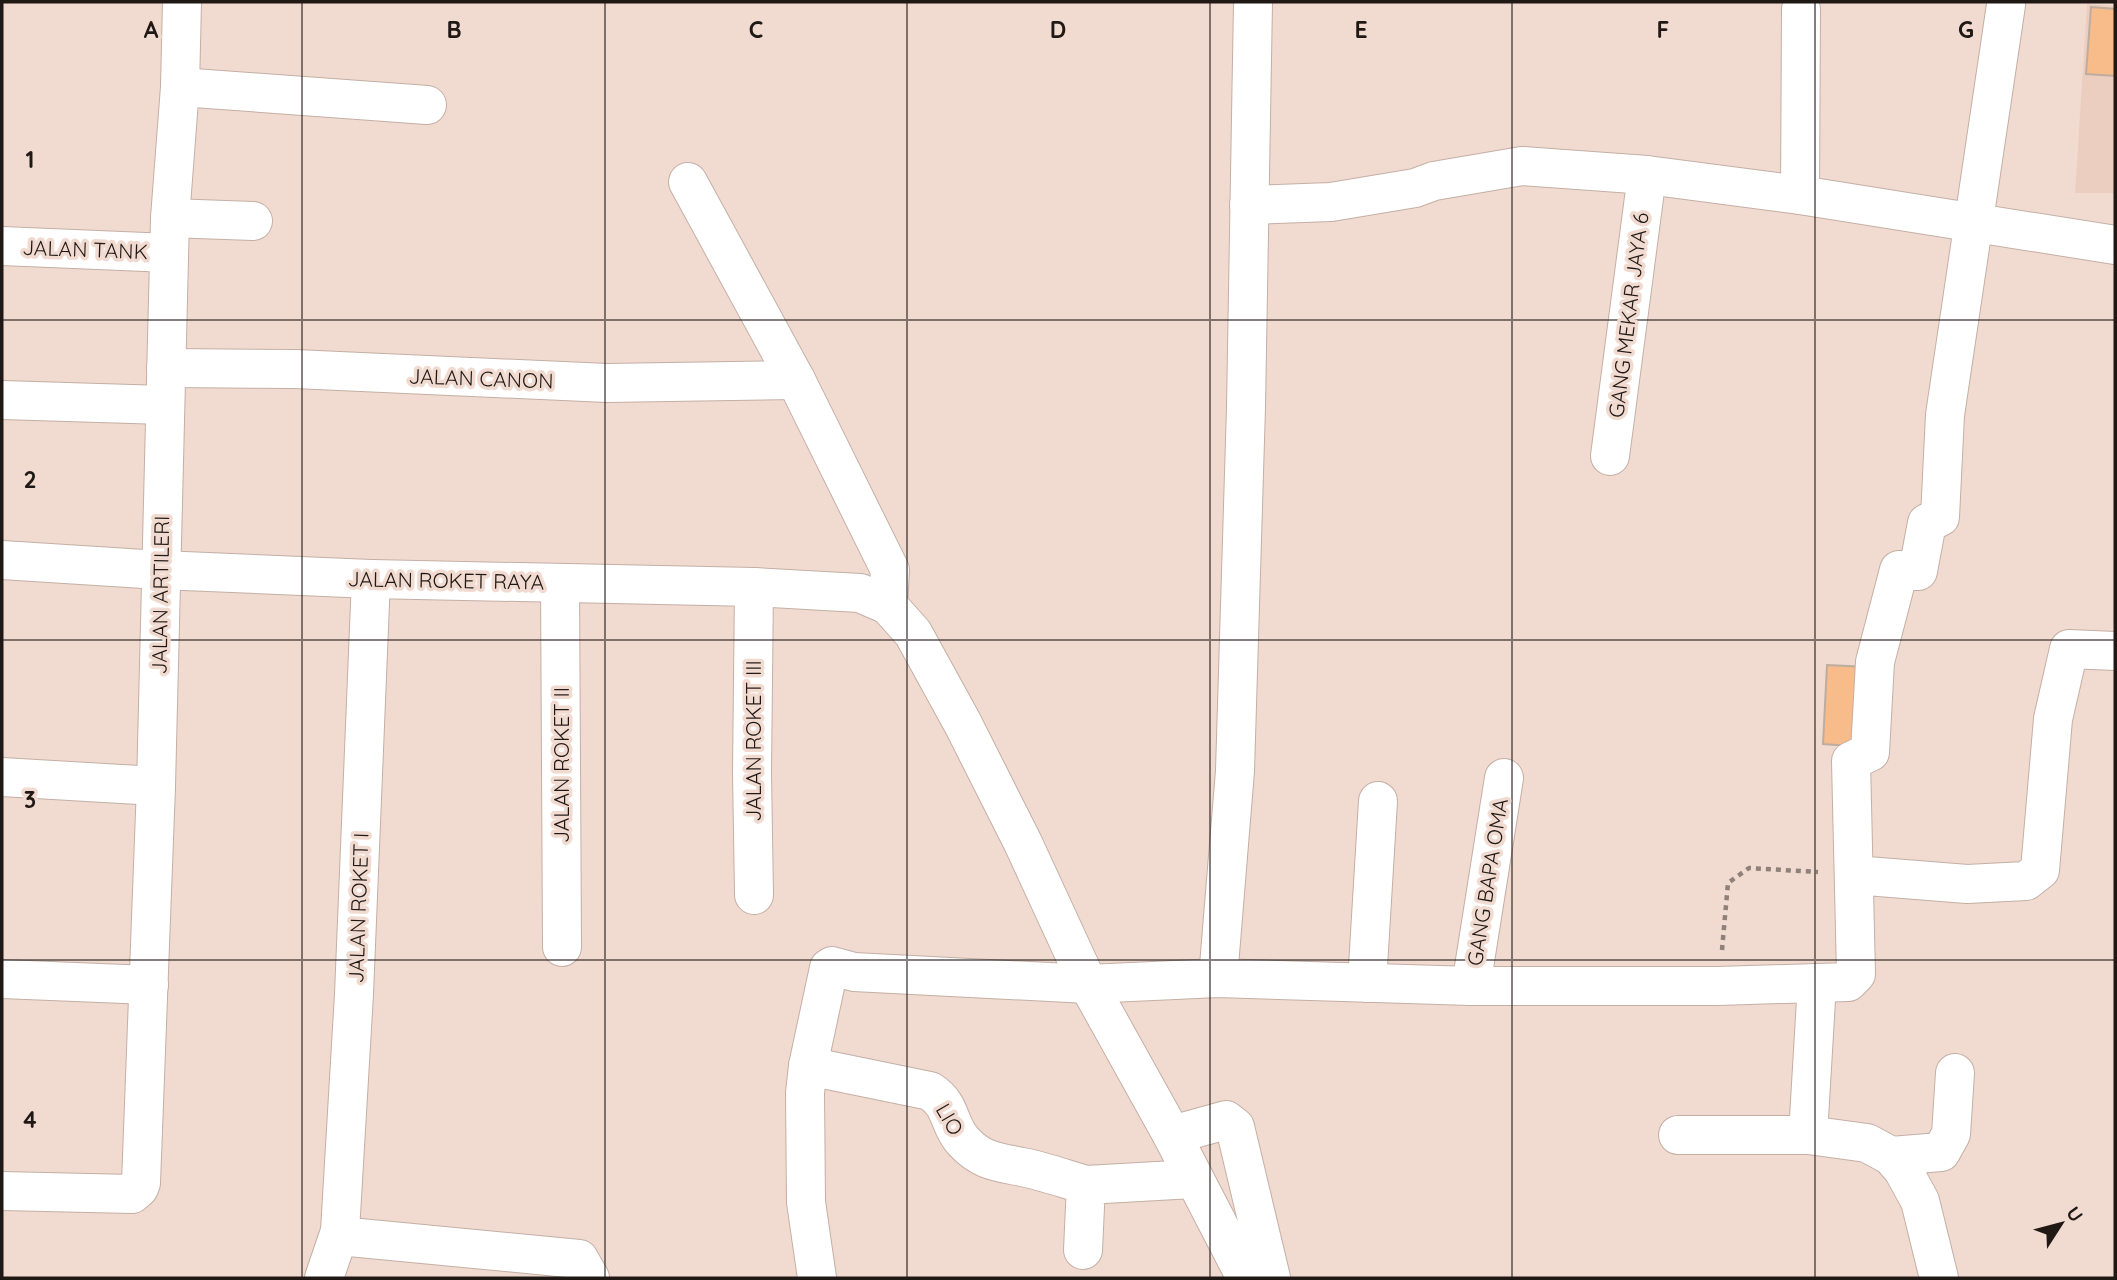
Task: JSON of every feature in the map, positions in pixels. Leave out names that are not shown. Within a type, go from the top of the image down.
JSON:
[{"type":"street","name":"JALAN ARTILERI","points":[[2,1191],[132,1194],[141,1183],[156,786],[170,236],[180,87],[182,2]]},
{"type":"street","points":[[1218,978],[1235,771],[1246,393],[1253,2]]},
{"type":"street","points":[[817,1278],[806,1202],[805,1093],[808,1066],[829,968],[832,966],[854,972],[1088,984],[1218,978],[1471,986],[1718,986],[1848,982],[1857,974],[1852,761],[1870,752],[1875,662],[1899,570],[1918,571],[1927,523],[1940,517],[1945,415],[2006,5]]},
{"type":"street","points":[[1800,195],[1801,9]]},
{"type":"street","points":[[180,87],[427,105]]},
{"type":"street","points":[[1249,205],[1331,202],[1522,166],[1647,175],[1800,195],[2115,245]]},
{"type":"street","name":"GANG MEKAR JAYA 6","points":[[1610,456],[1647,175]]},
{"type":"street","points":[[688,182],[796,380],[890,570],[888,605],[913,633],[963,724],[1023,843],[1088,984],[1172,1135],[1246,1278]]},
{"type":"street","name":"JALAN TANK","points":[[2,246],[170,236],[253,221]]},
{"type":"street","name":"JALAN CANON","points":[[2,400],[165,386],[295,369],[607,383],[796,380]]},
{"type":"street","name":"JALAN ROKET RAYA","points":[[2,560],[371,579],[754,587],[860,593],[888,605]]},
{"type":"street","name":"JALAN ROKET I","points":[[324,1278],[339,1236],[354,993],[371,579]]},
{"type":"street","name":"JALAN ROKET II","points":[[560,583],[562,947]]},
{"type":"street","name":"JALAN ROKET III","points":[[754,587],[754,895]]},
{"type":"street","points":[[1854,875],[1967,884],[2026,881],[2037,874],[2040,870],[2053,719],[2069,649],[2115,651]]},
{"type":"street","points":[[2,777],[156,786]]},
{"type":"street","name":"GANG BAPA OMA","points":[[1471,986],[1504,778]]},
{"type":"street","points":[[1367,983],[1378,801]]},
{"type":"street","points":[[2,979],[149,985]]},
{"type":"street","points":[[1808,1135],[1817,983]]},
{"type":"street","name":"LIO","points":[[808,1066],[930,1091],[943,1103],[958,1136],[979,1156],[1001,1164],[1086,1185],[1193,1178]]},
{"type":"street","points":[[1891,1156],[1941,1152],[1951,1135],[1955,1073]]},
{"type":"street","points":[[1172,1135],[1226,1120],[1235,1127],[1270,1278]]},
{"type":"street","points":[[1678,1135],[1808,1135],[1867,1143],[1891,1156],[1903,1170],[1920,1201],[1939,1278]]},
{"type":"street","points":[[1083,1250],[1086,1185]]},
{"type":"street","points":[[339,1236],[579,1259],[590,1278]]},
{"type":"path","points":[[1718,986],[1728,883],[1738,874],[1749,868],[1854,875]]},
{"type":"shaded area","points":[[2087,4],[2115,6],[2115,193],[2075,193]]},
{"type":"building","points":[[2091,7],[2115,9],[2115,76],[2086,74]]},
{"type":"building","points":[[1827,665],[1868,667],[1864,747],[1823,744]]}]
